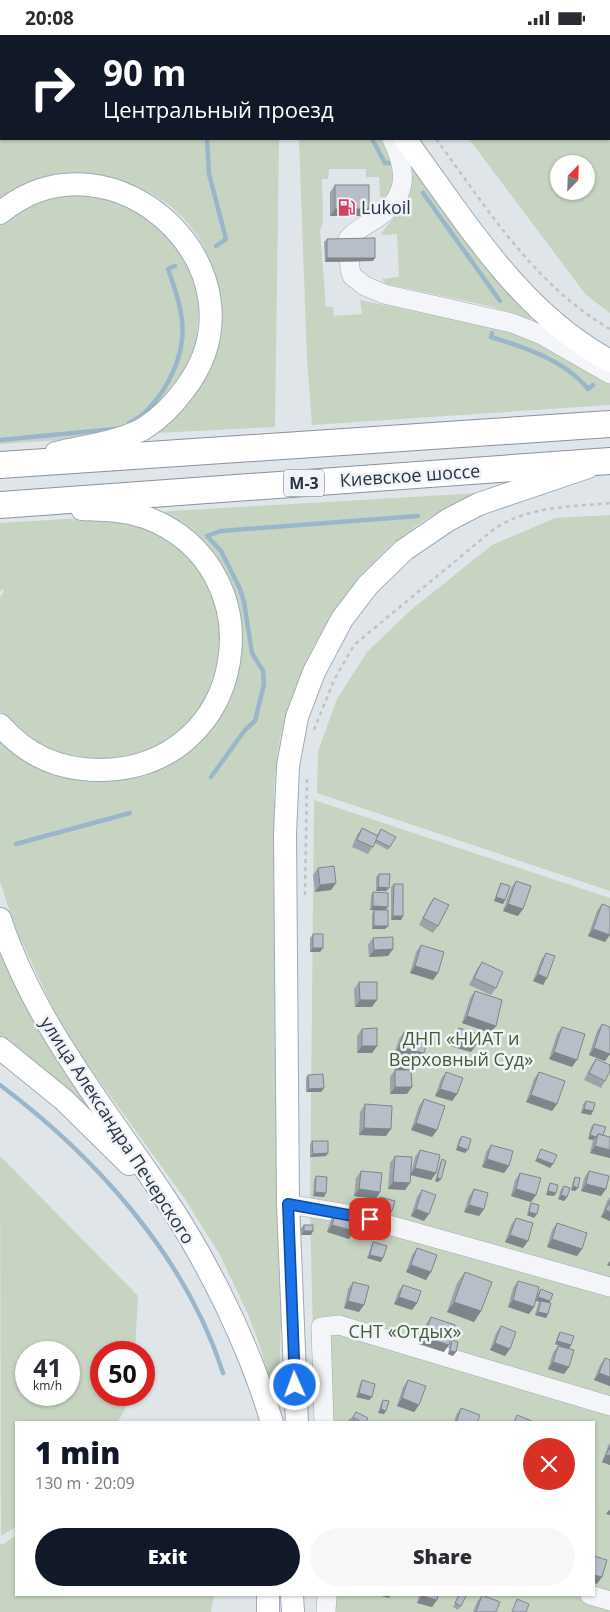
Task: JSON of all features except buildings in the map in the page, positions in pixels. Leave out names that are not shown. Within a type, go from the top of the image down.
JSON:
[{"type":"highway","name":"М-3","points":[[4,465],[610,424]]},
{"type":"highway","name":"Киевское шоссе","points":[[4,504],[609,461]]},
{"type":"main road","points":[[406,140],[478,239],[522,292],[556,326],[584,347],[610,361]]},
{"type":"main road","points":[[0,213],[28,196],[63,186],[96,186],[136,199],[160,213],[188,243],[203,272],[211,312],[209,337],[200,365],[180,396],[151,424],[121,438],[4,465]]},
{"type":"main road","points":[[297,1421],[288,1204],[285,843],[288,766],[297,717],[314,672],[338,625],[368,585],[404,550],[448,520],[479,504],[609,461]]},
{"type":"main road","points":[[0,725],[18,743],[33,754],[71,768],[115,770],[154,761],[180,746],[196,731],[209,714],[226,678],[231,647],[229,617],[215,577],[192,548],[164,526],[141,516],[116,510],[59,509],[4,504]]},
{"type":"main road","name":"улица Александра Печерского","points":[[0,919],[35,999],[69,1059],[166,1199],[218,1291],[252,1366],[271,1421]]},
{"type":"main road","points":[[0,1048],[64,1100],[166,1199]]},
{"type":"main road","name":"улица Александра Печерского","points":[[252,1366],[262,1421]]},
{"type":"main road","points":[[268,1596],[268,1612]]},
{"type":"main road","points":[[293,1596],[294,1612]]},
{"type":"street","points":[[392,140],[401,160],[404,180],[396,197],[383,213],[348,239],[348,262],[352,276],[365,287],[384,294],[512,323],[542,335],[610,374]]},
{"type":"street","points":[[288,1204],[353,1215],[610,1287]]},
{"type":"street","points":[[324,1421],[321,1327],[339,1325],[610,1406]]},
{"type":"street","points":[[326,1612],[327,1596]]},
{"type":"street","points":[[593,1596],[610,1601]]},
{"type":"path","points":[[437,140],[496,220],[542,276],[580,311],[610,329]]},
{"type":"path","points":[[313,735],[334,680],[354,645],[494,529],[512,517],[528,512],[610,503]]},
{"type":"path","points":[[305,901],[307,774]]},
{"type":"green space","points":[[0,140],[279,140],[275,427],[155,433],[180,408],[208,371],[219,341],[221,323],[217,285],[205,250],[186,222],[162,200],[132,185],[100,177],[67,177],[33,184],[0,200]]},
{"type":"green space","points":[[299,140],[381,140],[394,167],[394,180],[387,197],[383,199],[380,196],[379,177],[366,177],[366,169],[329,169],[328,179],[322,179],[323,222],[320,231],[326,307],[333,307],[334,316],[362,314],[360,300],[506,330],[538,342],[610,382],[610,405],[312,425],[307,359]]},
{"type":"green space","points":[[470,140],[610,140],[610,313],[586,295]]},
{"type":"green space","points":[[413,165],[533,315],[532,320],[489,306],[386,284],[382,279],[399,277],[397,234],[381,235],[407,200]]},
{"type":"green space","points":[[52,195],[114,196],[182,246],[200,296],[195,356],[159,407],[126,428],[75,439],[0,444],[0,222]]},
{"type":"green space","points":[[480,493],[437,513],[413,528],[367,569],[330,618],[314,645],[290,702],[280,738],[274,788],[281,1320],[278,1414],[260,1346],[247,1312],[220,1255],[185,1199],[80,1054],[53,1008],[17,932],[0,882],[0,739],[61,776],[85,781],[112,781],[141,777],[167,766],[200,743],[216,725],[229,702],[237,672],[237,616],[155,512]]},
{"type":"green space","points":[[610,515],[610,891],[317,793],[318,751],[337,699],[367,652],[411,610],[492,545],[555,518]]},
{"type":"green space","points":[[99,517],[127,520],[162,534],[199,567],[221,617],[222,652],[199,715],[152,751],[84,762],[40,747],[0,711],[0,597],[4,592],[2,589],[0,592],[0,523]]},
{"type":"green space","name":"ДНП «НИАТ и Верховный Суд»","points":[[314,800],[610,898],[610,1612],[317,1612],[317,1596],[595,1596],[595,1421],[315,1421],[310,1207]]},
{"type":"green space","points":[[0,951],[30,1016],[89,1107],[0,1036]]},
{"type":"green space","points":[[0,1156],[138,1296],[136,1341],[90,1341],[90,1406],[126,1406],[119,1421],[15,1421],[15,1528],[1,1536]]},
{"type":"green space","points":[[15,1536],[15,1596],[214,1596],[211,1612],[0,1612],[0,1543],[2,1545]]},
{"type":"waterway","points":[[207,140],[209,174],[226,239],[216,246]]},
{"type":"waterway","points":[[373,140],[385,163],[391,163]]},
{"type":"waterway","points":[[423,193],[500,301]]},
{"type":"waterway","points":[[129,423],[149,409],[157,399],[173,373],[178,358],[182,344],[181,316],[168,269],[175,266]]},
{"type":"waterway","points":[[492,333],[491,337],[544,356],[568,370],[588,389],[593,385]]},
{"type":"waterway","points":[[0,440],[115,429]]},
{"type":"waterway","points":[[211,777],[245,730],[255,721],[264,684],[263,671],[252,653],[244,602],[240,589],[221,551],[207,536],[221,531],[418,516]]},
{"type":"waterway","points":[[16,844],[130,813]]},
{"type":"waterway","points":[[0,1085],[36,1113],[70,1144],[103,1177],[134,1213],[186,1289],[207,1330],[223,1373]]},
{"type":"place","name":"Lukoil","points":[[347,207]]},
{"type":"route","points":[[295,1385],[288,1204],[370,1219]]},
{"type":"park label","name":"СНТ «Отдых»","points":[[405,1331]]}]
